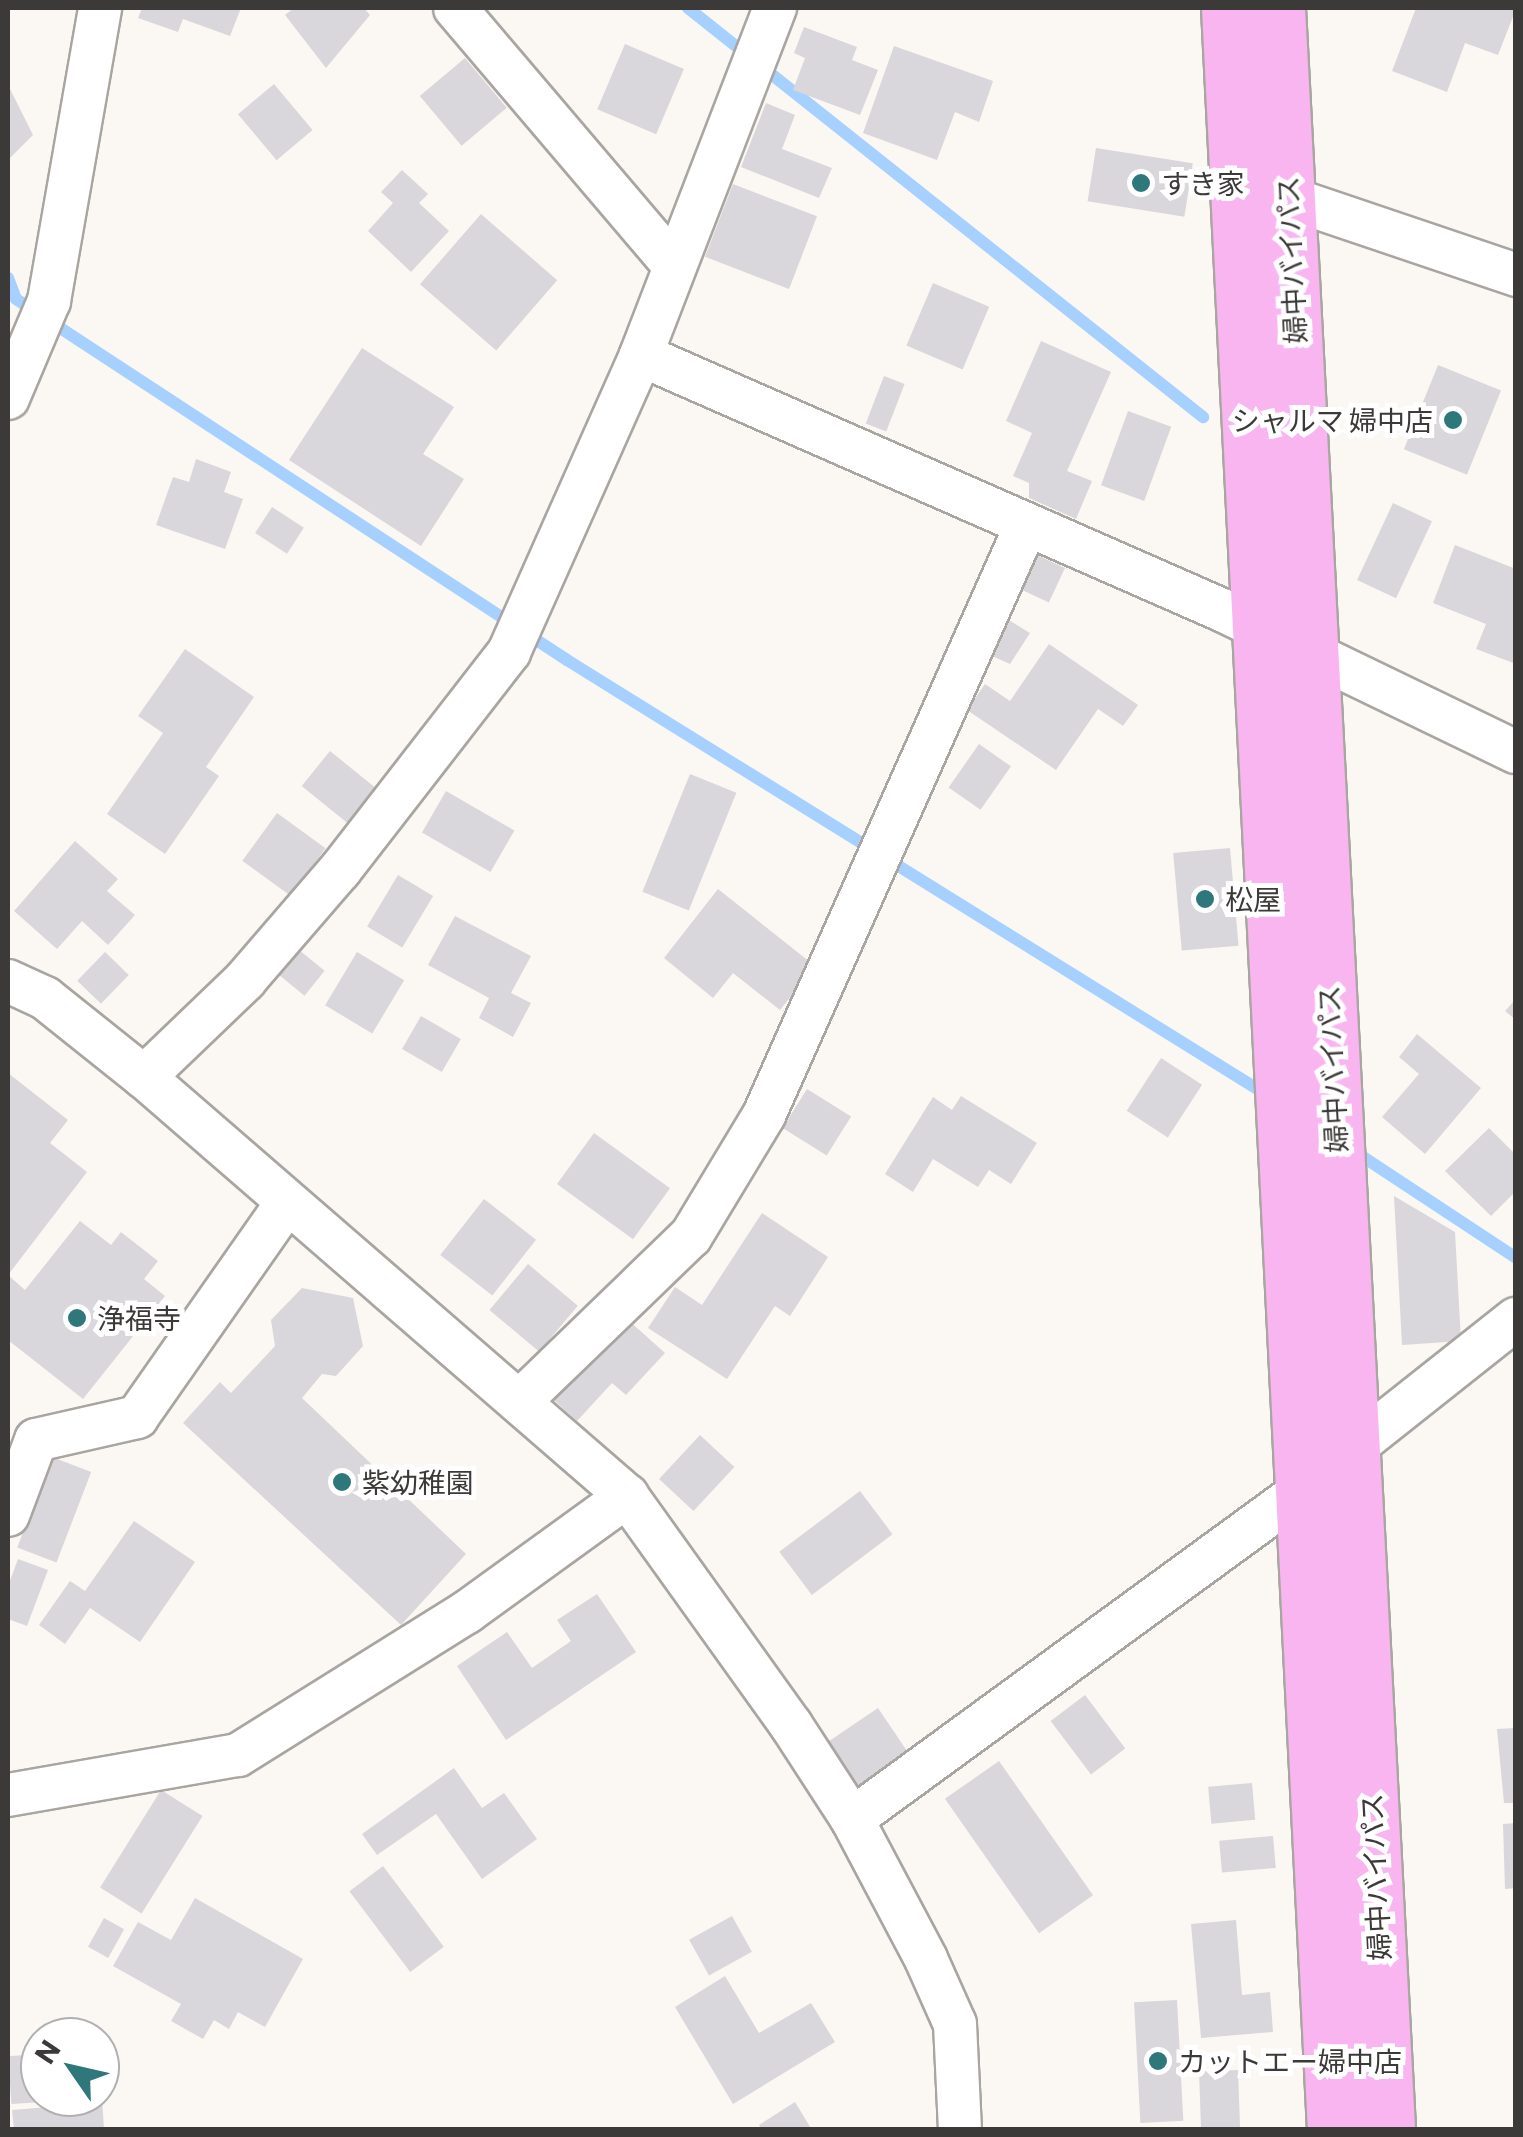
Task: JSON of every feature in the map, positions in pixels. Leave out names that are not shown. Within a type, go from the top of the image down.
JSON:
[{"type":"highway","name":"婦中バイパス","points":[[1229,8],[1352,1448],[1388,2130]]},
{"type":"highway","name":"婦中バイパス","points":[[1277,8],[1289,198],[1286,642],[1307,1487],[1335,2130]]},
{"type":"street","points":[[8,398],[49,301],[100,8]]},
{"type":"street","points":[[455,8],[674,265]]},
{"type":"street","points":[[144,1077],[245,980],[328,884],[509,652],[642,355],[775,8]]},
{"type":"street","points":[[1289,198],[1516,275]]},
{"type":"street","points":[[642,355],[1286,642],[1516,752]]},
{"type":"street","points":[[519,1402],[691,1236],[764,1114],[1025,528]]},
{"type":"street","points":[[8,981],[45,998],[144,1077],[626,1496],[724,1624],[852,1820],[955,2024],[960,2130]]},
{"type":"street","points":[[8,1515],[36,1440],[137,1417],[286,1204]]},
{"type":"street","points":[[1352,1448],[1516,1320]]},
{"type":"street","points":[[852,1820],[1307,1487]]},
{"type":"street","points":[[8,1795],[238,1755],[467,1612],[626,1496]]},
{"type":"building","points":[[142,8],[241,8],[230,36],[183,19],[178,32],[138,18]]},
{"type":"building","points":[[294,8],[364,8],[370,15],[326,68],[285,15]]},
{"type":"building","points":[[1416,8],[1516,9],[1498,55],[1465,43],[1447,92],[1392,71]]},
{"type":"building","points":[[804,27],[857,47],[852,60],[878,70],[860,115],[793,90],[805,58],[794,53]]},
{"type":"building","points":[[625,44],[684,69],[656,134],[597,109]]},
{"type":"building","points":[[894,46],[993,81],[979,122],[955,112],[937,160],[863,133]]},
{"type":"building","points":[[465,58],[507,108],[462,146],[420,96]]},
{"type":"building","points":[[274,84],[313,130],[277,160],[238,114]]},
{"type":"building","points":[[8,85],[33,135],[8,160]]},
{"type":"building","points":[[766,103],[795,115],[782,149],[832,168],[819,198],[741,167]]},
{"type":"building","name":"すき家","points":[[1096,148],[1193,163],[1184,217],[1088,201]]},
{"type":"building","points":[[402,170],[428,194],[419,203],[449,231],[411,272],[368,231],[393,203],[381,192]]},
{"type":"building","points":[[733,184],[817,216],[789,289],[705,257]]},
{"type":"building","points":[[481,214],[557,280],[496,350],[420,284]]},
{"type":"building","points":[[933,283],[989,307],[963,369],[906,346]]},
{"type":"building","points":[[1041,341],[1111,372],[1067,471],[1092,481],[1076,519],[1029,498],[1029,483],[1013,476],[1032,433],[1006,421]]},
{"type":"building","points":[[362,348],[454,407],[423,454],[464,479],[421,546],[289,460]]},
{"type":"building","name":"シャルマ 婦中店","points":[[1438,365],[1501,390],[1467,475],[1404,449]]},
{"type":"building","points":[[884,376],[905,384],[886,431],[866,424]]},
{"type":"building","points":[[1128,411],[1171,427],[1144,501],[1101,485]]},
{"type":"building","points":[[196,459],[231,472],[224,492],[243,499],[225,549],[156,525],[173,477],[189,482]]},
{"type":"building","points":[[1393,503],[1432,521],[1396,598],[1357,580]]},
{"type":"building","points":[[272,507],[304,528],[287,554],[255,533]]},
{"type":"building","points":[[1455,545],[1516,569],[1516,664],[1476,649],[1486,624],[1433,603]]},
{"type":"building","points":[[1035,554],[1065,568],[1049,602],[1019,588]]},
{"type":"building","points":[[1007,619],[1030,633],[1010,664],[992,656]]},
{"type":"building","points":[[1049,644],[1138,705],[1123,726],[1098,709],[1056,770],[967,710],[985,684],[1010,701]]},
{"type":"building","points":[[185,649],[254,697],[206,767],[219,776],[165,854],[107,814],[163,733],[138,716]]},
{"type":"building","points":[[979,744],[1011,766],[981,810],[949,787]]},
{"type":"building","points":[[330,751],[378,790],[350,825],[302,786]]},
{"type":"building","points":[[690,774],[736,793],[689,910],[642,892]]},
{"type":"building","points":[[446,791],[514,830],[490,872],[422,833]]},
{"type":"building","points":[[277,813],[326,848],[291,896],[242,861]]},
{"type":"building","points":[[75,841],[118,879],[107,891],[135,915],[108,945],[82,921],[57,949],[14,911]]},
{"type":"building","name":"松屋","points":[[1230,848],[1239,946],[1182,951],[1173,853]]},
{"type":"building","points":[[398,875],[433,896],[402,948],[367,926]]},
{"type":"building","points":[[718,889],[815,966],[780,1010],[733,973],[713,998],[664,958]]},
{"type":"building","points":[[455,916],[531,956],[511,993],[531,1003],[513,1037],[479,1018],[489,998],[428,965]]},
{"type":"building","points":[[299,950],[325,971],[305,996],[279,975]]},
{"type":"building","points":[[105,952],[129,975],[101,1004],[77,981]]},
{"type":"building","points":[[357,952],[404,980],[372,1033],[325,1005]]},
{"type":"building","points":[[1516,999],[1516,1020],[1505,1011]]},
{"type":"building","points":[[421,1016],[461,1039],[442,1072],[402,1049]]},
{"type":"building","points":[[1417,1034],[1481,1088],[1425,1154],[1382,1117],[1419,1074],[1399,1057]]},
{"type":"building","points":[[1161,1058],[1202,1085],[1168,1138],[1127,1111]]},
{"type":"building","points":[[8,1073],[68,1120],[50,1143],[87,1172],[8,1275]]},
{"type":"building","points":[[807,1089],[851,1117],[827,1156],[783,1128]]},
{"type":"building","points":[[961,1096],[1037,1143],[1011,1184],[989,1170],[978,1187],[933,1159],[913,1192],[885,1174],[933,1097],[952,1110]]},
{"type":"building","points":[[1489,1128],[1516,1155],[1516,1191],[1491,1216],[1445,1171]]},
{"type":"building","points":[[594,1133],[670,1188],[633,1239],[557,1184]]},
{"type":"building","points":[[1394,1196],[1455,1232],[1461,1341],[1402,1345]]},
{"type":"building","points":[[484,1199],[536,1240],[492,1296],[440,1255]]},
{"type":"building","points":[[762,1213],[828,1257],[790,1316],[775,1306],[727,1379],[648,1328],[675,1287],[702,1305]]},
{"type":"building","name":"浄福寺","points":[[80,1221],[111,1245],[121,1232],[158,1261],[144,1279],[165,1296],[83,1399],[8,1340],[8,1275],[25,1290]]},
{"type":"building","points":[[528,1264],[578,1306],[539,1352],[489,1310]]},
{"type":"building","name":"紫幼稚園","points":[[302,1288],[353,1298],[363,1346],[336,1376],[322,1374],[302,1398],[466,1554],[401,1625],[183,1423],[220,1382],[231,1393],[275,1346],[271,1320]]},
{"type":"building","points":[[617,1310],[665,1353],[626,1395],[612,1383],[577,1421],[544,1391]]},
{"type":"building","points":[[700,1435],[734,1467],[693,1511],[659,1479]]},
{"type":"building","points":[[52,1457],[91,1472],[56,1563],[17,1548]]},
{"type":"building","points":[[860,1491],[892,1534],[812,1595],[779,1552]]},
{"type":"building","points":[[134,1521],[195,1562],[140,1642],[90,1608],[65,1644],[39,1625],[70,1581],[85,1591]]},
{"type":"building","points":[[18,1559],[48,1570],[27,1626],[8,1619],[8,1586]]},
{"type":"building","points":[[597,1594],[636,1652],[506,1740],[457,1666],[507,1632],[532,1668],[571,1641],[557,1620]]},
{"type":"building","points":[[1085,1695],[1125,1749],[1091,1774],[1051,1721]]},
{"type":"building","points":[[878,1708],[912,1758],[860,1792],[827,1743]]},
{"type":"building","points":[[1516,1728],[1516,1803],[1504,1803],[1497,1729]]},
{"type":"building","points":[[999,1761],[1093,1895],[1039,1933],[945,1799]]},
{"type":"building","points":[[454,1768],[482,1808],[504,1793],[537,1839],[482,1879],[436,1814],[377,1855],[362,1834]]},
{"type":"building","points":[[1252,1783],[1255,1820],[1211,1824],[1208,1787]]},
{"type":"building","points":[[161,1790],[203,1816],[142,1913],[100,1888]]},
{"type":"building","points":[[1516,1823],[1516,1888],[1505,1889],[1503,1824]]},
{"type":"building","points":[[1273,1836],[1276,1868],[1222,1873],[1219,1841]]},
{"type":"building","points":[[383,1866],[444,1947],[410,1972],[349,1891]]},
{"type":"building","points":[[195,1898],[303,1959],[265,2027],[238,2012],[229,2029],[214,2020],[203,2039],[171,2021],[181,2004],[113,1966],[138,1922],[171,1940]]},
{"type":"building","points":[[732,1916],[752,1952],[709,1976],[689,1940]]},
{"type":"building","points":[[104,1918],[124,1929],[108,1958],[88,1947]]},
{"type":"building","points":[[1236,1920],[1242,1995],[1270,1992],[1273,2032],[1201,2038],[1191,1924]]},
{"type":"building","points":[[725,1976],[759,2033],[811,2003],[835,2042],[733,2104],[675,2007]]},
{"type":"building","name":"カットエー婦中店","points":[[1177,2000],[1183,2121],[1140,2123],[1134,2002]]},
{"type":"building","points":[[20,2055],[20,2103],[11,2104],[8,2056]]},
{"type":"building","points":[[1238,2070],[1240,2130],[1201,2130],[1199,2071]]},
{"type":"building","points":[[795,2102],[812,2130],[762,2130],[759,2125]]},
{"type":"building","points":[[20,2109],[20,2117],[103,2117],[104,2130],[14,2130],[12,2110]]},
{"type":"waterway","points":[[688,8],[1203,417]]},
{"type":"waterway","points":[[8,278],[16,299],[567,660],[1267,1095]]},
{"type":"waterway","points":[[1351,1149],[1516,1258]]},
{"type":"place","name":"すき家","points":[[1141,183]]},
{"type":"place","name":"シャルマ 婦中店","points":[[1453,420]]},
{"type":"place","name":"松屋","points":[[1205,899]]},
{"type":"place","name":"浄福寺","points":[[77,1318]]},
{"type":"place","name":"紫幼稚園","points":[[342,1482]]},
{"type":"place","name":"カットエー婦中店","points":[[1158,2061]]}]
